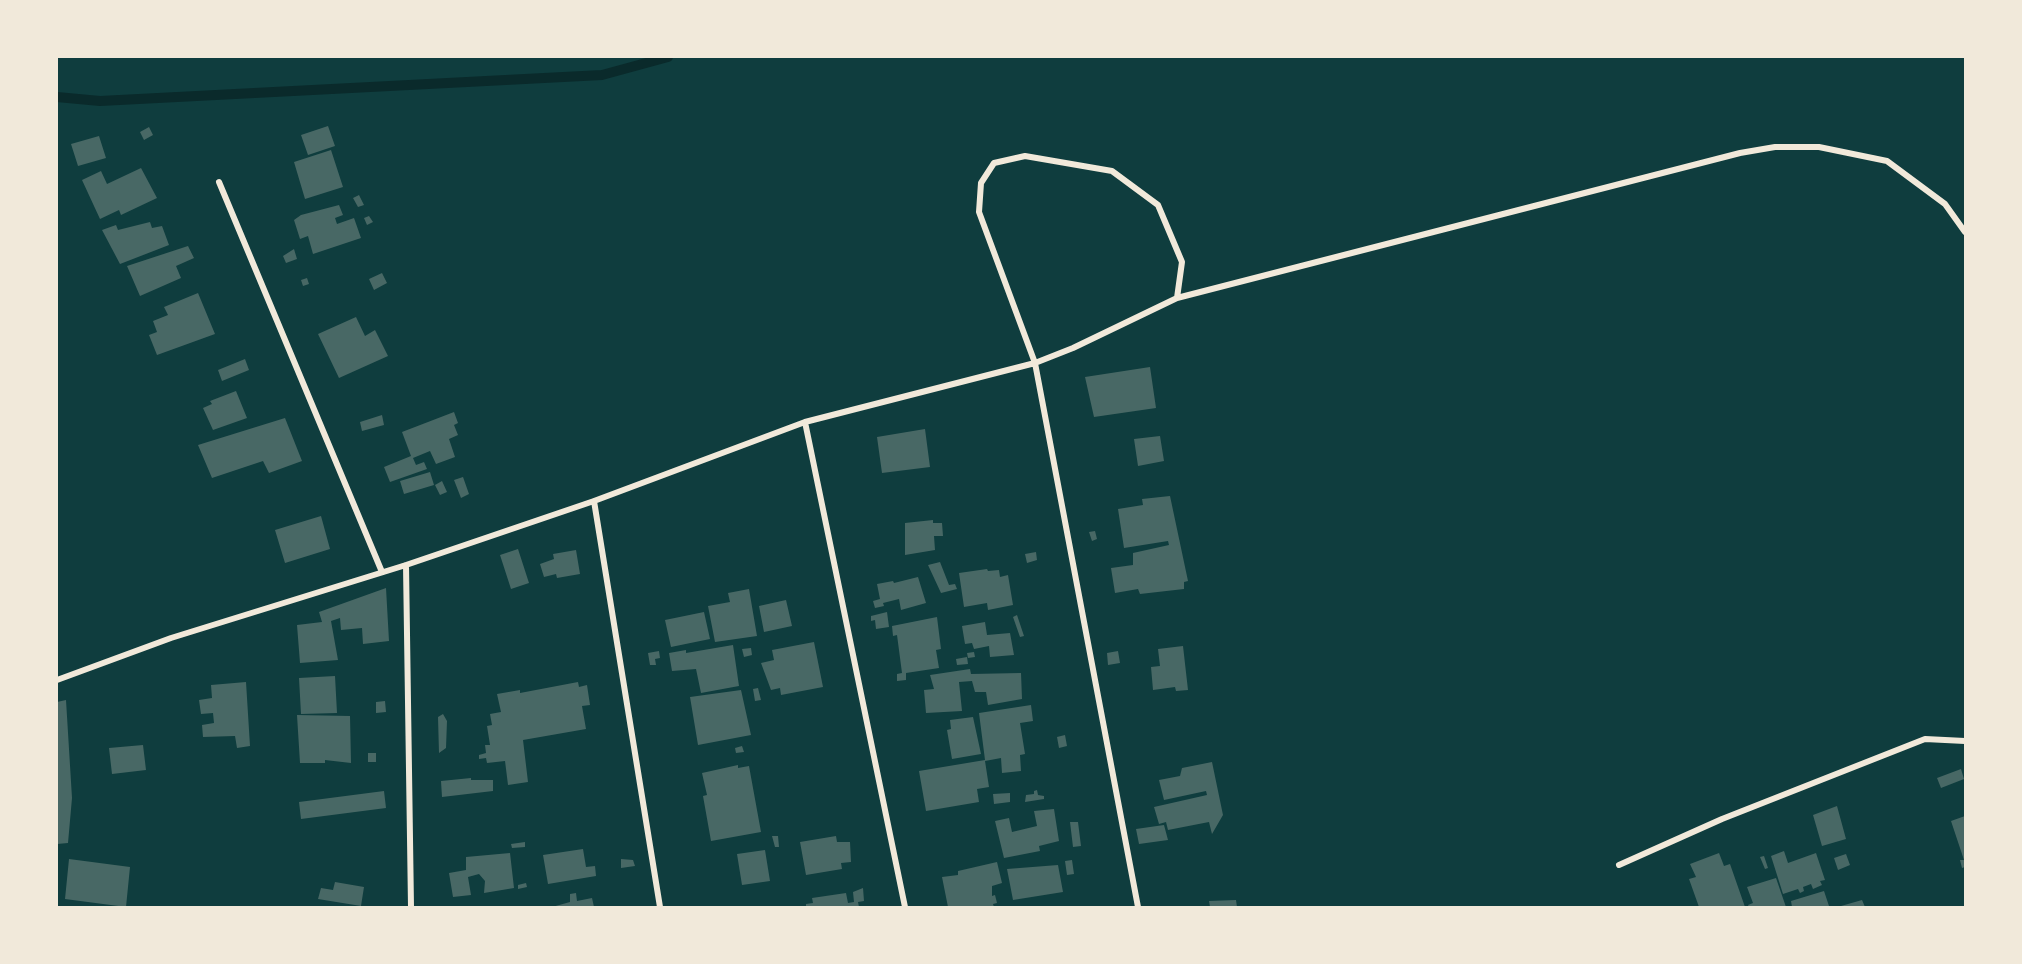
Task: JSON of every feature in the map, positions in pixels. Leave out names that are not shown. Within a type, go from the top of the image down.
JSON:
[{"type":"street","points":[[57,680],[204,627],[406,565],[594,501],[806,422],[1035,363],[1073,348],[1177,298],[1752,151],[1775,147],[1819,147],[1887,161],[1945,204],[1965,232]]},
{"type":"street","points":[[1138,907],[1035,363],[979,212],[981,183],[994,163],[1025,156],[1112,171],[1158,205],[1182,262],[1177,298]]},
{"type":"street","points":[[219,182],[382,572]]},
{"type":"street","points":[[806,422],[905,907]]},
{"type":"street","points":[[594,501],[660,907]]},
{"type":"street","points":[[406,565],[411,907]]},
{"type":"street","points":[[1619,865],[1722,819],[1925,739],[1965,741]]},
{"type":"building","points":[[328,126],[335,146],[308,155],[301,135]]},
{"type":"building","points":[[149,127],[153,135],[144,140],[140,132]]},
{"type":"building","points":[[99,136],[106,158],[78,166],[71,144]]},
{"type":"building","points":[[331,150],[343,187],[305,199],[294,162]]},
{"type":"building","points":[[141,168],[157,198],[121,215],[119,210],[100,219],[82,180],[101,171],[107,184]]},
{"type":"building","points":[[359,195],[364,205],[358,207],[353,198]]},
{"type":"building","points":[[339,205],[343,215],[335,218],[337,224],[354,218],[361,238],[313,254],[308,236],[300,239],[294,220],[301,215]]},
{"type":"building","points":[[369,216],[373,222],[367,225],[364,218]]},
{"type":"building","points":[[150,222],[152,228],[162,226],[169,245],[120,264],[102,230],[116,225],[118,230]]},
{"type":"building","points":[[188,246],[194,258],[176,266],[181,278],[140,296],[127,266]]},
{"type":"building","points":[[294,249],[297,259],[286,263],[283,256]]},
{"type":"building","points":[[382,273],[387,283],[374,290],[369,279]]},
{"type":"building","points":[[307,278],[309,284],[303,286],[301,280]]},
{"type":"building","points":[[198,293],[215,334],[157,355],[149,335],[157,332],[153,321],[168,315],[164,307]]},
{"type":"building","points":[[356,317],[365,336],[375,330],[388,356],[339,378],[318,334]]},
{"type":"building","points":[[245,359],[249,370],[222,381],[218,370]]},
{"type":"building","points":[[1150,367],[1156,408],[1094,417],[1085,377]]},
{"type":"building","points":[[236,391],[247,418],[213,430],[203,408],[212,404],[210,401]]},
{"type":"building","points":[[454,412],[458,423],[454,425],[458,435],[449,439],[455,457],[436,464],[430,451],[413,458],[416,465],[424,462],[427,469],[390,482],[384,467],[411,456],[402,432]]},
{"type":"building","points":[[382,415],[384,425],[362,431],[360,422]]},
{"type":"building","points":[[285,418],[302,461],[269,473],[263,461],[212,478],[198,445]]},
{"type":"building","points":[[925,429],[930,467],[882,473],[877,437]]},
{"type":"building","points":[[1160,436],[1164,461],[1138,466],[1134,439]]},
{"type":"building","points":[[430,472],[434,485],[404,494],[400,481]]},
{"type":"building","points":[[463,477],[469,494],[461,498],[454,480]]},
{"type":"building","points":[[442,481],[447,492],[440,495],[435,485]]},
{"type":"building","points":[[1170,496],[1188,581],[1184,582],[1184,589],[1140,594],[1138,589],[1115,593],[1111,568],[1133,565],[1133,553],[1169,545],[1168,541],[1124,548],[1118,509],[1143,505],[1142,499]]},
{"type":"building","points":[[321,516],[330,549],[285,563],[275,530]]},
{"type":"building","points":[[933,520],[933,523],[942,523],[943,536],[934,536],[935,550],[905,555],[905,523]]},
{"type":"building","points":[[1095,531],[1097,539],[1092,541],[1089,532]]},
{"type":"building","points":[[518,549],[529,583],[511,589],[500,555]]},
{"type":"building","points":[[576,550],[580,574],[557,578],[556,574],[544,577],[540,564],[554,559],[553,554]]},
{"type":"building","points":[[1036,552],[1037,560],[1027,563],[1025,554]]},
{"type":"building","points":[[940,562],[949,585],[955,584],[957,589],[941,593],[928,565]]},
{"type":"building","points":[[987,569],[988,571],[999,570],[1000,577],[1008,575],[1013,605],[988,610],[987,603],[964,607],[959,573]]},
{"type":"building","points":[[918,577],[926,603],[901,610],[899,599],[883,603],[884,606],[875,608],[873,601],[880,599],[877,584],[893,581],[894,583]]},
{"type":"building","points":[[386,588],[389,641],[363,644],[362,628],[341,630],[340,618],[331,621],[338,660],[300,663],[297,625],[322,622],[319,612]]},
{"type":"building","points":[[749,589],[757,636],[715,642],[708,606],[730,602],[728,593]]},
{"type":"building","points":[[786,600],[792,626],[764,632],[759,606]]},
{"type":"building","points":[[704,612],[710,639],[671,647],[665,620]]},
{"type":"building","points":[[887,612],[889,627],[876,629],[875,620],[871,621],[871,616]]},
{"type":"building","points":[[1017,615],[1024,636],[1020,637],[1013,617]]},
{"type":"building","points":[[937,617],[941,649],[936,650],[939,668],[906,673],[906,680],[897,681],[897,674],[902,673],[897,635],[893,636],[892,626]]},
{"type":"building","points":[[985,622],[987,635],[1010,633],[1014,655],[990,657],[989,646],[974,649],[972,643],[965,644],[962,626]]},
{"type":"building","points":[[814,642],[823,687],[781,695],[780,688],[771,690],[761,663],[774,660],[772,650]]},
{"type":"building","points":[[733,645],[739,686],[701,693],[696,669],[672,671],[669,653],[686,650],[686,653]]},
{"type":"building","points":[[1183,646],[1188,690],[1176,691],[1175,687],[1153,690],[1151,667],[1160,666],[1158,649]]},
{"type":"building","points":[[751,648],[752,655],[744,657],[742,649]]},
{"type":"building","points":[[659,651],[660,658],[655,659],[656,665],[650,665],[648,653]]},
{"type":"building","points":[[1118,651],[1120,663],[1108,665],[1107,653]]},
{"type":"building","points":[[974,652],[975,657],[968,658],[967,653]]},
{"type":"building","points":[[967,657],[968,664],[957,665],[956,659]]},
{"type":"building","points":[[970,669],[971,674],[1021,673],[1022,699],[988,705],[986,692],[975,692],[972,681],[959,682],[962,711],[926,713],[924,690],[934,689],[930,675]]},
{"type":"building","points":[[335,676],[337,713],[301,714],[299,678]]},
{"type":"building","points":[[246,682],[250,746],[237,748],[235,736],[203,737],[202,725],[214,723],[213,713],[201,714],[199,700],[212,698],[211,685]]},
{"type":"building","points":[[578,682],[579,687],[587,685],[590,705],[582,706],[586,729],[523,740],[528,782],[508,785],[505,761],[487,763],[486,758],[479,759],[479,755],[486,753],[485,745],[490,745],[487,726],[492,725],[490,714],[501,712],[497,694],[520,690],[520,693]]},
{"type":"building","points":[[758,688],[761,700],[755,701],[753,689]]},
{"type":"building","points":[[741,690],[751,735],[698,745],[690,697]]},
{"type":"building","points":[[66,700],[72,798],[68,843],[57,844],[57,702]]},
{"type":"building","points":[[385,701],[386,712],[376,713],[376,702]]},
{"type":"building","points":[[1031,705],[1033,721],[1020,723],[1025,754],[1020,755],[1021,771],[1002,773],[1001,758],[985,761],[989,787],[977,789],[979,802],[926,811],[919,771],[985,760],[979,713]]},
{"type":"building","points":[[443,714],[447,721],[446,748],[439,753],[438,717]]},
{"type":"building","points":[[297,715],[350,716],[351,763],[325,760],[325,763],[300,763]]},
{"type":"building","points":[[973,717],[981,754],[952,759],[947,730],[951,729],[950,720]]},
{"type":"building","points":[[1065,735],[1067,746],[1059,748],[1057,737]]},
{"type":"building","points":[[143,745],[146,770],[112,774],[109,748]]},
{"type":"building","points":[[742,746],[744,752],[736,753],[735,748]]},
{"type":"building","points":[[368,753],[376,753],[376,762],[368,762]]},
{"type":"building","points":[[1212,762],[1223,815],[1212,834],[1209,822],[1168,830],[1166,822],[1159,824],[1154,807],[1207,795],[1206,791],[1164,800],[1159,780],[1180,776],[1182,768]]},
{"type":"building","points":[[738,765],[738,768],[749,766],[761,832],[711,841],[703,796],[707,795],[702,773]]},
{"type":"building","points":[[1961,769],[1964,779],[1941,788],[1937,778]]},
{"type":"building","points":[[471,778],[471,780],[493,780],[493,791],[442,797],[441,781]]},
{"type":"building","points":[[1037,790],[1038,795],[1044,796],[1044,799],[1025,802],[1026,795],[1034,794]]},
{"type":"building","points":[[384,791],[386,808],[301,819],[299,802]]},
{"type":"building","points":[[1010,793],[1010,802],[994,804],[993,794]]},
{"type":"building","points":[[1837,806],[1846,839],[1822,846],[1813,815]]},
{"type":"building","points":[[1054,809],[1059,841],[1039,846],[1040,851],[1004,858],[995,821],[1009,818],[1012,832],[1037,826],[1034,811]]},
{"type":"building","points":[[1965,816],[1965,867],[1962,868],[1960,860],[1964,860],[1951,821]]},
{"type":"building","points":[[1070,822],[1078,822],[1081,846],[1073,847]]},
{"type":"building","points":[[1164,825],[1168,840],[1139,844],[1136,829]]},
{"type":"building","points":[[772,836],[778,836],[779,847],[775,847]]},
{"type":"building","points":[[836,836],[837,842],[850,842],[851,862],[841,863],[842,869],[806,875],[800,842]]},
{"type":"building","points":[[525,842],[525,847],[512,848],[511,844]]},
{"type":"building","points":[[583,849],[586,867],[595,866],[596,876],[548,884],[543,855]]},
{"type":"building","points":[[765,850],[770,881],[742,885],[737,854]]},
{"type":"building","points":[[1784,851],[1788,863],[1816,853],[1825,880],[1820,881],[1822,885],[1813,889],[1811,884],[1803,887],[1804,891],[1800,893],[1798,889],[1783,894],[1771,856]]},
{"type":"building","points":[[510,853],[514,888],[484,893],[485,881],[479,874],[468,877],[471,895],[453,897],[449,873],[466,870],[466,857]]},
{"type":"building","points":[[1719,853],[1724,866],[1730,864],[1745,907],[1699,907],[1689,879],[1696,877],[1690,864]]},
{"type":"building","points":[[1846,854],[1850,865],[1838,870],[1834,858]]},
{"type":"building","points":[[1764,856],[1768,868],[1765,869],[1760,857]]},
{"type":"building","points":[[69,859],[130,867],[126,907],[65,899]]},
{"type":"building","points":[[621,859],[633,860],[635,866],[621,868]]},
{"type":"building","points":[[1072,860],[1074,874],[1067,875],[1065,861]]},
{"type":"building","points":[[997,862],[1002,883],[992,886],[992,896],[995,895],[997,903],[993,904],[994,907],[948,907],[942,877],[958,875],[958,871]]},
{"type":"building","points":[[1058,865],[1063,892],[1013,900],[1007,869]]},
{"type":"building","points":[[1776,878],[1786,907],[1749,907],[1748,905],[1753,903],[1747,887]]},
{"type":"building","points":[[335,882],[364,887],[361,906],[318,899],[321,888],[333,890]]},
{"type":"building","points":[[526,883],[527,887],[518,889],[518,885]]},
{"type":"building","points":[[863,888],[864,901],[858,902],[859,907],[806,907],[806,904],[813,903],[812,898],[846,893],[848,903],[854,902],[853,892]]},
{"type":"building","points":[[1824,891],[1829,906],[1792,907],[1791,901]]},
{"type":"building","points":[[576,893],[577,901],[592,898],[594,907],[552,907],[570,902],[570,894]]},
{"type":"building","points":[[1236,900],[1237,907],[1210,907],[1209,901]]},
{"type":"building","points":[[1862,900],[1865,907],[1841,907],[1841,906]]},
{"type":"waterway","points":[[57,97],[100,101],[602,75],[668,57]]}]
